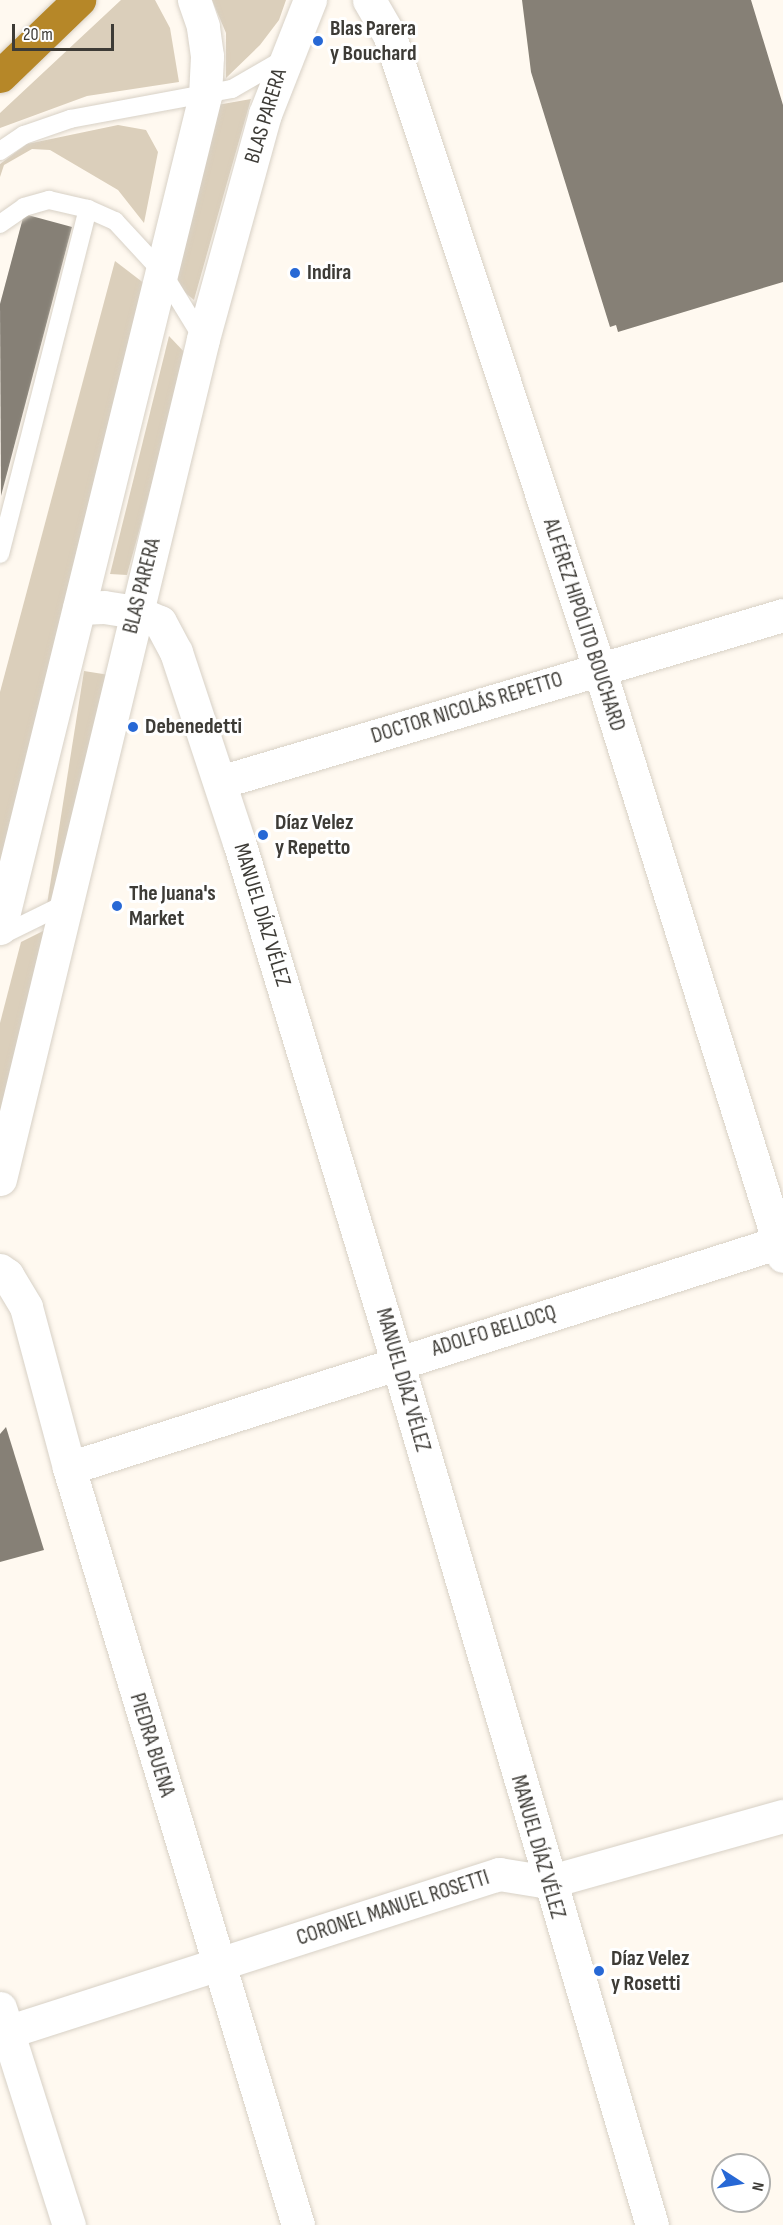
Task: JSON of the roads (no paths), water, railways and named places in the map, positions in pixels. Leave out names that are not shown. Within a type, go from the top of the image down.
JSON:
[{"type":"highway","points":[[0,76],[68,11]]},
{"type":"street","points":[[0,928],[205,96],[204,26],[194,0]]},
{"type":"street","name":"BLAS PARERA","points":[[0,1179],[203,339],[265,114],[284,58],[310,0]]},
{"type":"street","name":"ALFÉREZ HIPÓLITO BOUCHARD","points":[[369,0],[389,34],[599,668],[782,1246]]},
{"type":"street","name":"MANUEL DÍAZ VÉLEZ","points":[[79,608],[104,607],[136,612],[160,622],[176,652],[220,782],[397,1360],[548,1882],[652,2225]]},
{"type":"street","name":"DOCTOR NICOLÁS REPETTO","points":[[220,782],[783,615]]},
{"type":"street","name":"ADOLFO BELLOCQ","points":[[69,1468],[397,1360],[782,1246]]},
{"type":"street","name":"PIEDRA BUENA","points":[[0,1270],[8,1275],[26,1307],[69,1468],[298,2225]]},
{"type":"street","name":"CORONEL MANUEL ROSETTI","points":[[4,2020],[219,1964],[499,1874],[548,1882],[783,1816]]},
{"type":"street","points":[[4,2020],[69,2225]]},
{"type":"lane","points":[[0,151],[24,135],[70,119],[205,96],[257,78],[284,58]]},
{"type":"lane","points":[[0,224],[24,207],[49,200],[88,209],[115,221],[162,272],[203,339]]},
{"type":"lane","points":[[0,554],[88,209]]},
{"type":"lane","points":[[0,936],[67,903]]},
{"type":"place","name":"Blas Parera y Bouchard","points":[[318,41]]},
{"type":"place","name":"Indira","points":[[295,273]]},
{"type":"place","name":"Debenedetti","points":[[133,727]]},
{"type":"place","name":"Díaz Velez y Repetto","points":[[263,835]]},
{"type":"place","name":"The Juana's Market","points":[[117,906]]},
{"type":"place","name":"Díaz Velez y Rosetti","points":[[599,1971]]}]
